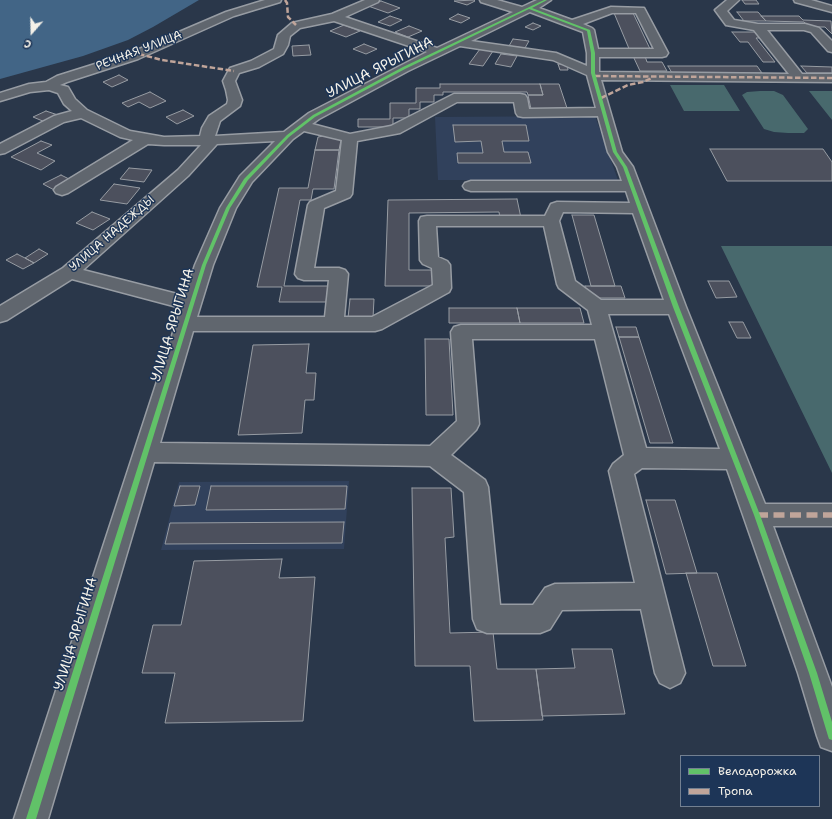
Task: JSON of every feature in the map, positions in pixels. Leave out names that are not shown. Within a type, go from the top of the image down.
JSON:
[{"type":"street","name":"РЕЧНАЯ УЛИЦА","points":[[0,97],[29,88],[49,86],[62,79],[134,56],[230,14],[276,0]]},
{"type":"street","points":[[210,140],[210,128],[214,119],[233,106],[235,100],[229,81],[234,71],[255,64],[279,51],[284,35],[296,25],[335,17],[374,0]]},
{"type":"street","points":[[485,0],[532,6],[588,30],[593,53],[594,75],[615,152],[625,167],[676,307],[757,515],[813,672],[832,736]]},
{"type":"street","points":[[734,0],[721,10],[730,23],[758,26],[805,27],[815,30],[832,48]]},
{"type":"street","points":[[799,0],[832,9]]},
{"type":"street","name":"УЛИЦА ЯРЫГИНА","points":[[31,819],[204,265],[228,208],[246,179],[295,131],[344,99],[436,52],[532,6]]},
{"type":"street","points":[[573,24],[611,10],[640,10],[662,54],[593,53]]},
{"type":"street","points":[[335,17],[436,52]]},
{"type":"street","points":[[758,26],[798,78]]},
{"type":"street","points":[[457,42],[556,57],[594,75],[832,78]]},
{"type":"street","points":[[49,86],[63,90],[69,101],[82,113],[125,134],[145,139],[164,141],[210,140],[295,131],[350,138],[395,130],[454,98],[520,98],[523,113],[605,112]]},
{"type":"street","points":[[0,150],[59,119],[82,113]]},
{"type":"street","points":[[334,324],[339,274],[304,274],[316,205],[344,194],[350,138]]},
{"type":"street","points":[[62,190],[145,139]]},
{"type":"street","name":"УЛИЦА НАДЕЖДЫ","points":[[0,315],[69,272],[182,172],[210,140]]},
{"type":"street","points":[[471,186],[632,186]]},
{"type":"street","points":[[640,208],[558,207],[551,221],[566,284],[597,307],[676,307]]},
{"type":"street","points":[[186,324],[375,324],[442,288],[441,265],[429,260],[428,221],[551,221]]},
{"type":"street","points":[[69,272],[192,304]]},
{"type":"street","points":[[597,307],[637,458]]},
{"type":"street","points":[[434,456],[468,424],[461,332],[604,332]]},
{"type":"street","points":[[145,452],[434,456],[476,487],[487,619],[540,619],[554,597],[651,596]]},
{"type":"street","points":[[670,673],[621,470],[637,458],[735,459]]},
{"type":"street","points":[[757,515],[832,515]]},
{"type":"shaded area","points":[[0,0],[199,0],[128,40],[83,56],[0,79]]},
{"type":"shaded area","points":[[595,116],[618,180],[438,180],[435,117]]},
{"type":"shaded area","points":[[349,481],[344,549],[161,550],[179,482]]},
{"type":"green space","points":[[670,85],[724,85],[740,111],[684,111]]},
{"type":"green space","points":[[774,91],[783,95],[808,129],[804,133],[788,133],[774,132],[764,129],[742,95],[747,92]]},
{"type":"green space","points":[[809,91],[832,91],[832,120]]},
{"type":"green space","points":[[721,246],[832,246],[832,473]]},
{"type":"building","points":[[742,0],[756,0],[759,4],[745,4]]},
{"type":"building","points":[[381,1],[400,8],[388,13],[368,6]]},
{"type":"building","points":[[454,1],[475,1],[467,5]]},
{"type":"building","points":[[737,12],[758,12],[766,21],[744,21]]},
{"type":"building","points":[[614,13],[633,13],[651,51],[630,51]]},
{"type":"building","points":[[458,14],[470,18],[461,23],[449,19]]},
{"type":"building","points":[[390,16],[402,20],[390,26],[378,22]]},
{"type":"building","points":[[761,16],[799,16],[803,20],[831,21],[832,34],[825,27],[809,27],[804,22],[766,21]]},
{"type":"building","points":[[533,23],[541,26],[533,30],[525,27]]},
{"type":"building","points":[[344,25],[360,31],[346,37],[330,31]]},
{"type":"building","points":[[409,26],[422,31],[408,37],[395,32]]},
{"type":"building","points":[[732,32],[758,32],[762,38],[756,38],[775,62],[763,62],[748,42],[740,42]]},
{"type":"building","points":[[513,39],[529,41],[525,48],[509,46]]},
{"type":"building","points":[[364,44],[377,49],[366,54],[353,49]]},
{"type":"building","points":[[309,45],[311,55],[293,56],[292,46]]},
{"type":"building","points":[[480,49],[493,51],[483,66],[469,64]]},
{"type":"building","points":[[501,54],[517,56],[511,67],[495,64]]},
{"type":"building","points":[[633,56],[645,56],[647,62],[662,62],[667,71],[640,71]]},
{"type":"building","points":[[558,64],[567,64],[568,70],[560,70]]},
{"type":"building","points":[[668,66],[757,66],[762,73],[672,73]]},
{"type":"building","points":[[801,66],[832,67],[832,73],[807,73]]},
{"type":"building","points":[[119,75],[128,80],[112,87],[103,82]]},
{"type":"building","points":[[440,84],[540,84],[543,95],[528,95],[527,92],[443,92],[443,95],[434,95],[434,102],[420,102],[420,109],[409,109],[409,118],[393,118],[393,127],[358,127],[358,119],[390,119],[390,103],[416,103],[416,88],[440,88]]},
{"type":"building","points":[[540,84],[559,84],[567,108],[531,109],[528,95],[543,95]]},
{"type":"building","points":[[150,92],[166,101],[150,108],[139,102],[128,107],[122,103]]},
{"type":"building","points":[[183,110],[194,116],[177,124],[166,117]]},
{"type":"building","points":[[46,111],[58,115],[45,122],[33,117]]},
{"type":"building","points":[[453,125],[526,125],[529,141],[502,141],[504,152],[528,152],[531,163],[458,163],[457,153],[483,153],[481,141],[455,142]]},
{"type":"building","points":[[329,135],[341,140],[339,150],[315,150],[318,137]]},
{"type":"building","points":[[41,141],[52,145],[37,153],[55,161],[41,170],[11,157]]},
{"type":"building","points":[[710,149],[823,149],[832,162],[832,181],[727,181]]},
{"type":"building","points":[[315,150],[339,150],[334,189],[313,189],[311,200],[300,200],[284,286],[328,286],[326,302],[279,302],[282,287],[257,287],[279,188],[308,188]]},
{"type":"building","points":[[129,168],[152,170],[144,182],[120,179]]},
{"type":"building","points":[[61,175],[75,182],[56,191],[43,184]]},
{"type":"building","points":[[114,184],[140,188],[127,204],[100,200]]},
{"type":"building","points":[[517,199],[521,218],[500,218],[499,212],[409,213],[409,270],[433,270],[433,286],[385,286],[388,200]]},
{"type":"building","points":[[92,212],[110,219],[93,230],[76,223]]},
{"type":"building","points":[[572,215],[594,215],[615,286],[591,286]]},
{"type":"building","points":[[39,249],[48,254],[34,263],[25,258]]},
{"type":"building","points":[[17,254],[34,263],[23,269],[6,260]]},
{"type":"building","points":[[708,281],[729,281],[737,297],[716,298]]},
{"type":"building","points":[[585,286],[621,286],[625,298],[587,298]]},
{"type":"building","points":[[350,299],[374,299],[373,318],[348,318]]},
{"type":"building","points":[[449,308],[517,308],[520,323],[449,323]]},
{"type":"building","points":[[517,308],[580,308],[584,323],[520,323]]},
{"type":"building","points":[[729,322],[743,322],[751,338],[737,338]]},
{"type":"building","points":[[616,327],[636,327],[639,337],[619,337]]},
{"type":"building","points":[[619,337],[639,337],[673,443],[650,443]]},
{"type":"building","points":[[425,339],[449,339],[453,415],[426,415]]},
{"type":"building","points":[[309,344],[306,373],[316,373],[314,400],[305,400],[302,433],[238,435],[253,345]]},
{"type":"building","points":[[180,486],[200,486],[195,505],[174,506]]},
{"type":"building","points":[[211,486],[347,486],[345,509],[206,510]]},
{"type":"building","points":[[412,488],[451,488],[454,537],[445,538],[450,633],[493,632],[497,669],[536,669],[543,720],[474,721],[470,666],[415,666]]},
{"type":"building","points":[[646,500],[675,500],[697,573],[666,574]]},
{"type":"building","points":[[344,522],[342,543],[165,544],[170,523]]},
{"type":"building","points":[[282,559],[279,578],[315,577],[303,721],[165,723],[175,673],[142,673],[153,625],[181,625],[194,561]]},
{"type":"building","points":[[686,573],[717,573],[746,666],[713,666]]},
{"type":"building","points":[[572,649],[612,649],[625,714],[542,716],[536,669],[575,668]]},
{"type":"marked path","points":[[285,0],[287,3],[288,17],[296,25]]},
{"type":"marked path","points":[[139,54],[162,60],[234,71]]},
{"type":"marked path","points":[[595,76],[832,78]]},
{"type":"marked path","points":[[601,98],[628,85],[643,82],[652,78]]},
{"type":"marked path","points":[[757,515],[832,515]]},
{"type":"cycle path","points":[[31,819],[204,265],[228,208],[246,179],[288,136],[314,116],[404,68],[546,0]]},
{"type":"cycle path","points":[[529,8],[588,30],[593,53],[593,73],[615,152],[625,167],[676,307],[757,515],[813,673],[832,736]]}]
